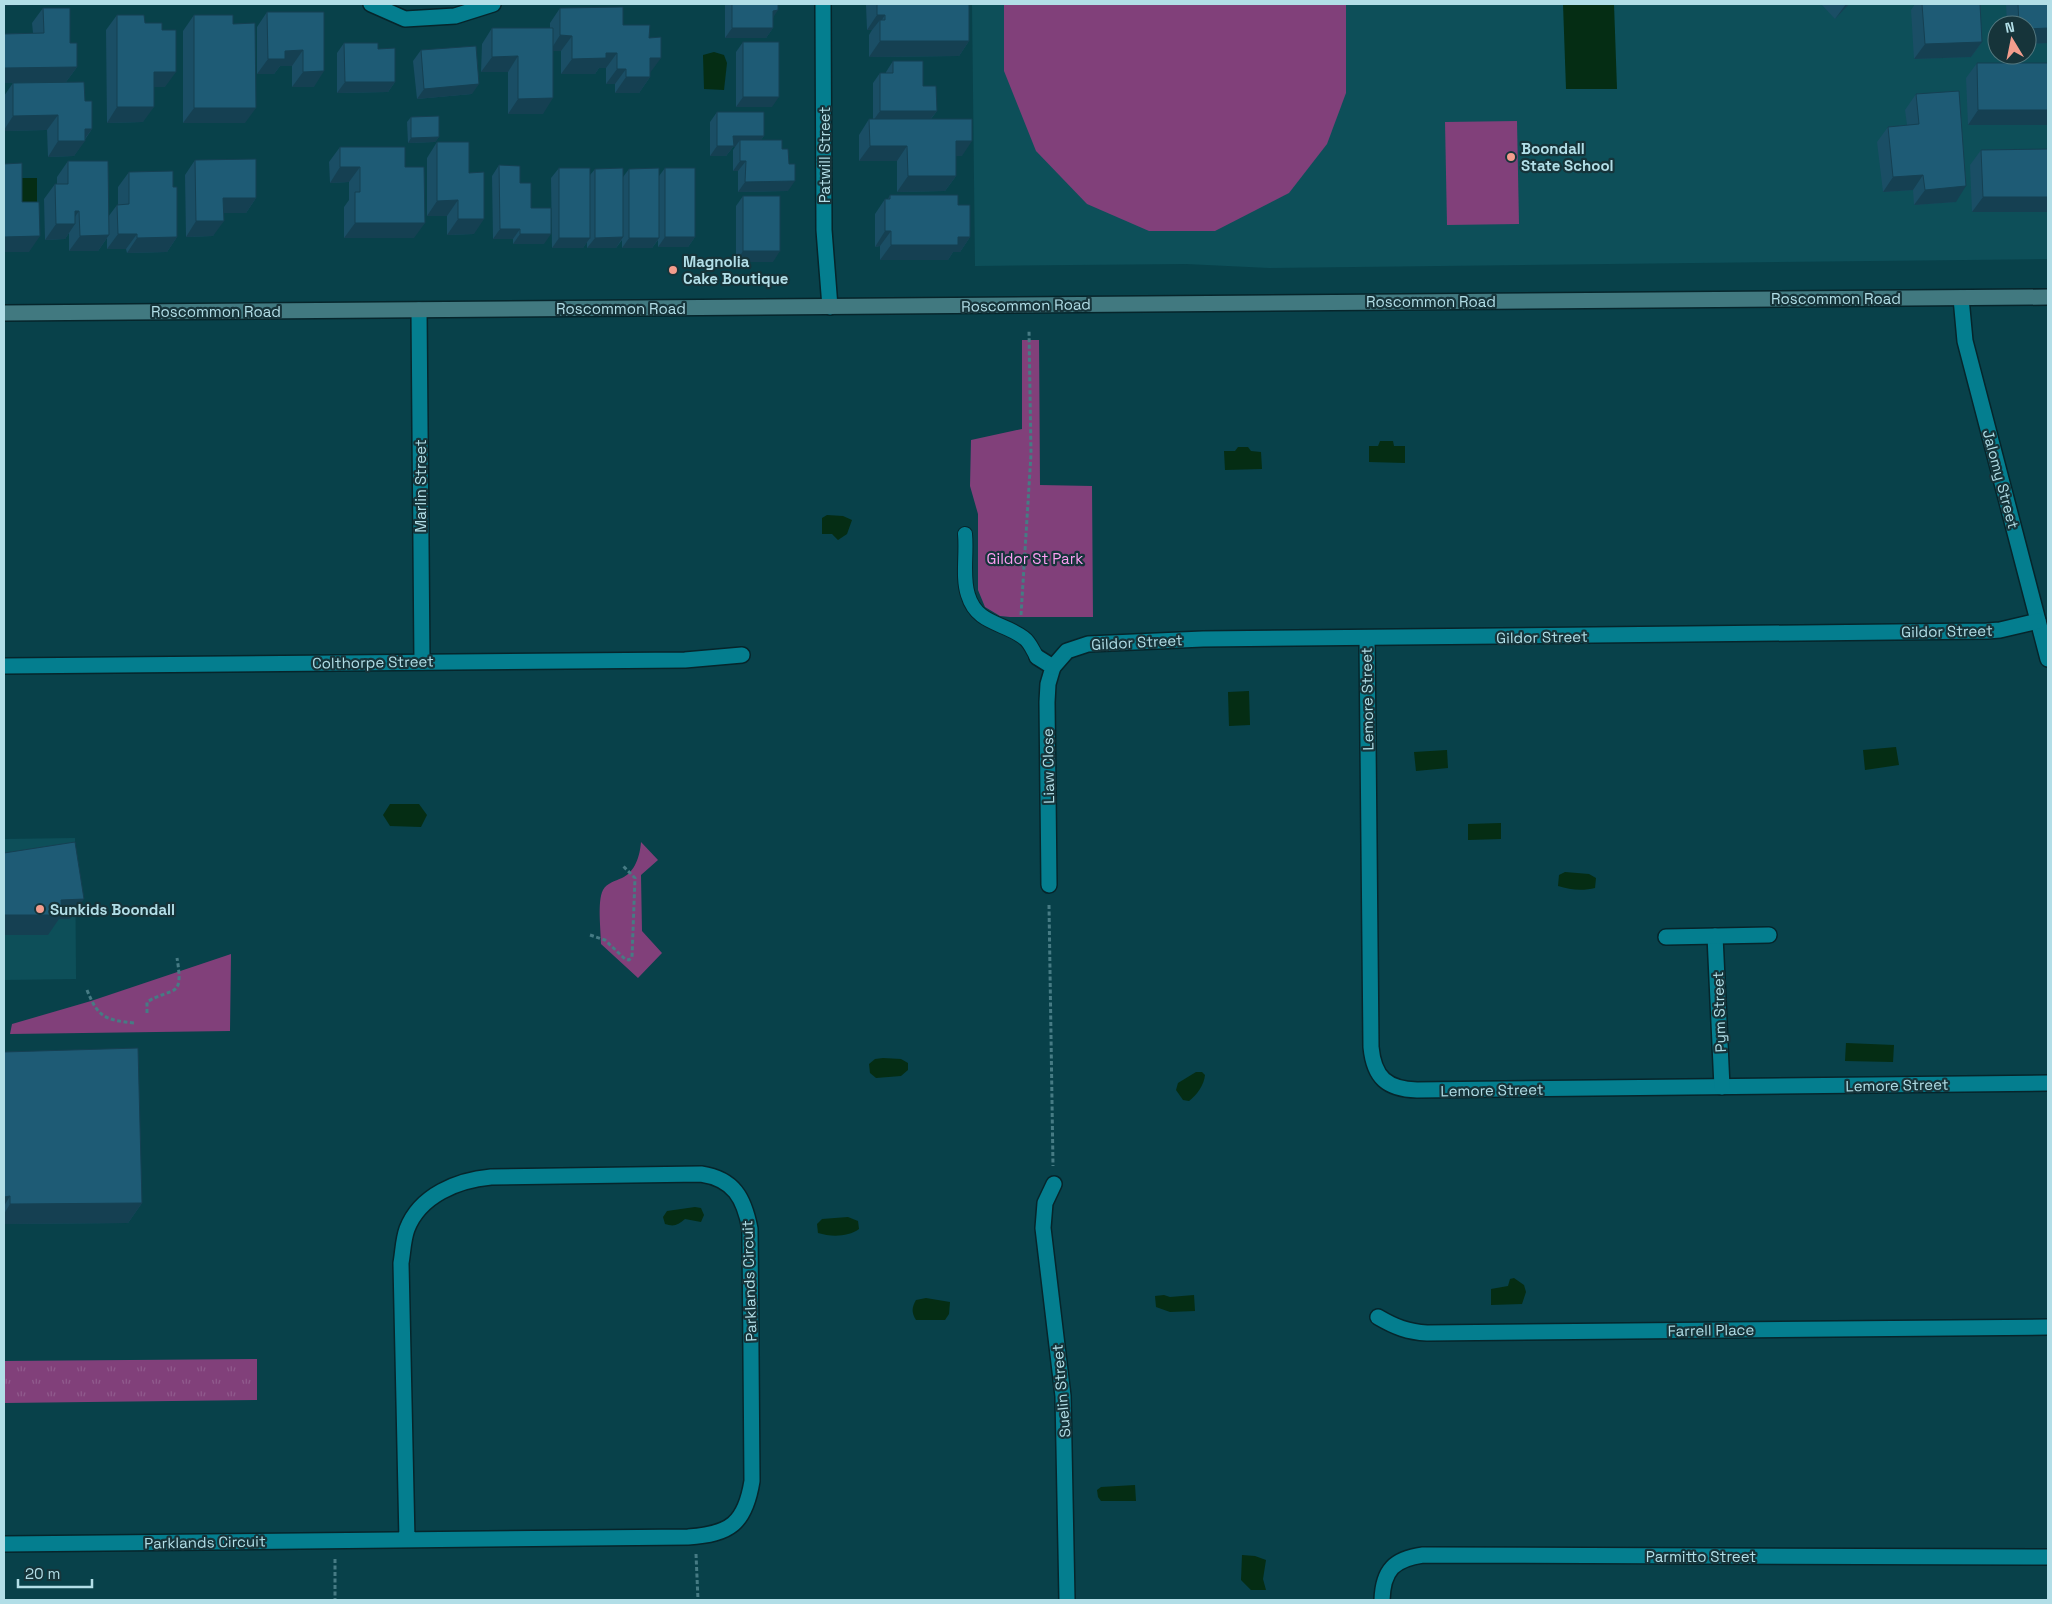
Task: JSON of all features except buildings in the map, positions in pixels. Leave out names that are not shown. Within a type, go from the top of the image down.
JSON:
[{"type":"street","points":[[370,4],[405,18],[455,16],[493,4]]},
{"type":"street","name":"Patwill Street","points":[[823,4],[824,230],[830,307]]},
{"type":"street","name":"Roscommon Road","points":[[4,312],[2048,297]]},
{"type":"street","name":"Jalomy Street","points":[[1961,298],[1966,341],[2048,659]]},
{"type":"street","name":"Marlin Street","points":[[419,310],[422,662]]},
{"type":"street","name":"Gildor Street","points":[[1053,668],[1067,651],[1088,644],[1203,639],[1367,639],[1987,631],[2011,628],[2038,621]]},
{"type":"street","name":"Lemore Street","points":[[1367,639],[1371,1047],[1374,1065],[1378,1073],[1388,1084],[1398,1088],[1417,1090],[2048,1083]]},
{"type":"street","name":"Colthorpe Street","points":[[4,666],[692,659],[742,654]]},
{"type":"street","points":[[1037,657],[1053,668]]},
{"type":"street","name":"Liaw Close","points":[[1049,885],[1047,702],[1048,684],[1053,668]]},
{"type":"street","points":[[1666,937],[1769,935]]},
{"type":"street","name":"Pym Street","points":[[1715,936],[1722,1087]]},
{"type":"street","name":"Parklands Circuit","points":[[4,1544],[334,1541],[696,1536],[718,1533],[730,1527],[739,1518],[748,1503],[752,1480],[750,1230],[742,1201],[725,1181],[716,1176],[701,1174],[473,1179],[443,1190],[427,1201],[415,1215],[407,1229],[401,1263],[406,1540]]},
{"type":"street","name":"Suelin Street","points":[[1054,1184],[1045,1203],[1043,1228],[1063,1396],[1067,1600]]},
{"type":"street","name":"Farrell Place","points":[[1378,1318],[1399,1329],[1427,1333],[2048,1327]]},
{"type":"street","name":"Parmitto Street","points":[[1382,1600],[1383,1586],[1390,1569],[1402,1560],[1423,1555],[2048,1558]]},
{"type":"lane","points":[[965,534],[966,584],[970,600],[978,612],[988,621],[1016,632],[1027,641],[1037,657]]},
{"type":"path","points":[[1016,632],[1021,617],[1031,454],[1029,330]]},
{"type":"path","points":[[590,935],[606,940],[625,959],[629,960],[632,957],[635,878],[623,866]]},
{"type":"path","points":[[1049,885],[1054,1184]]},
{"type":"path","points":[[147,1012],[147,1002],[171,993],[177,988],[179,981],[177,958]]},
{"type":"path","points":[[87,990],[91,1000],[103,1017],[112,1021],[134,1023]]},
{"type":"path","points":[[696,1536],[698,1600]]},
{"type":"path","points":[[334,1541],[335,1600]]},
{"type":"shaded area","name":"Boondall State School","points":[[972,4],[2048,4],[2048,259],[1269,268],[1186,264],[975,266]]},
{"type":"shaded area","points":[[1563,4],[1614,4],[1617,89],[1566,89]]},
{"type":"shaded area","points":[[714,52],[724,55],[727,63],[724,90],[704,89],[703,55]]},
{"type":"shaded area","points":[[20,178],[37,178],[37,208],[20,210]]},
{"type":"shaded area","points":[[1380,441],[1393,441],[1394,446],[1405,446],[1405,463],[1369,462],[1369,446],[1378,446]]},
{"type":"shaded area","points":[[1238,447],[1248,447],[1251,451],[1261,452],[1262,469],[1225,470],[1224,451],[1235,451]]},
{"type":"shaded area","points":[[827,515],[843,516],[852,520],[847,534],[838,540],[832,534],[822,534],[822,518]]},
{"type":"shaded area","points":[[1249,691],[1250,725],[1229,726],[1228,692]]},
{"type":"shaded area","points":[[1896,747],[1899,765],[1865,770],[1863,750]]},
{"type":"shaded area","points":[[1447,750],[1448,768],[1416,771],[1414,752]]},
{"type":"shaded area","points":[[390,804],[419,804],[427,815],[421,827],[390,826],[383,815]]},
{"type":"shaded area","points":[[1501,823],[1501,839],[1468,840],[1468,824]]},
{"type":"shaded area","name":"Sunkids Boondall","points":[[75,838],[76,979],[4,980],[4,839]]},
{"type":"shaded area","points":[[1565,872],[1589,874],[1596,878],[1595,888],[1576,890],[1558,886],[1559,875]]},
{"type":"shaded area","points":[[1846,1043],[1894,1045],[1893,1062],[1845,1061]]},
{"type":"shaded area","points":[[875,1059],[901,1059],[908,1063],[908,1070],[901,1076],[876,1078],[870,1073],[869,1064]]},
{"type":"shaded area","points":[[1196,1072],[1202,1072],[1205,1075],[1202,1086],[1189,1101],[1183,1100],[1176,1090],[1178,1083]]},
{"type":"shaded area","points":[[695,1207],[701,1208],[704,1215],[701,1222],[685,1219],[676,1225],[665,1224],[663,1217],[667,1211]]},
{"type":"shaded area","points":[[848,1217],[858,1221],[859,1229],[855,1232],[839,1236],[818,1233],[817,1224],[822,1219]]},
{"type":"shaded area","points":[[1514,1278],[1524,1285],[1526,1292],[1522,1304],[1491,1305],[1491,1289],[1508,1286],[1510,1279]]},
{"type":"shaded area","points":[[1164,1295],[1170,1297],[1194,1295],[1195,1311],[1170,1312],[1156,1307],[1155,1296]]},
{"type":"shaded area","points":[[926,1298],[950,1302],[949,1314],[945,1320],[916,1320],[913,1307],[916,1300]]},
{"type":"shaded area","points":[[1135,1485],[1136,1501],[1101,1501],[1098,1497],[1097,1490],[1101,1487]]},
{"type":"shaded area","points":[[1242,1555],[1255,1556],[1266,1560],[1263,1579],[1266,1590],[1251,1590],[1241,1580]]},
{"type":"green space","points":[[1004,4],[1346,4],[1346,93],[1327,144],[1289,193],[1215,231],[1149,231],[1087,204],[1036,151],[1004,71]]},
{"type":"green space","points":[[1517,121],[1519,224],[1447,225],[1445,122]]},
{"type":"green space","name":"Gildor St Park","points":[[1022,340],[1039,340],[1040,485],[1092,486],[1093,617],[1000,616],[985,607],[978,590],[978,514],[970,486],[971,440],[1022,429]]},
{"type":"green space","points":[[641,842],[658,860],[641,875],[642,931],[662,953],[638,978],[601,944],[600,908],[603,890],[611,882],[622,878],[630,872],[638,858]]},
{"type":"green space","points":[[231,954],[230,1031],[10,1034],[12,1024],[91,1001]]},
{"type":"green space","points":[[257,1359],[257,1400],[4,1403],[4,1361]]},
{"type":"place","name":"Boondall State School","points":[[1511,157]]},
{"type":"place","name":"Magnolia Cake Boutique","points":[[673,270]]},
{"type":"place","name":"Sunkids Boondall","points":[[40,909]]}]
